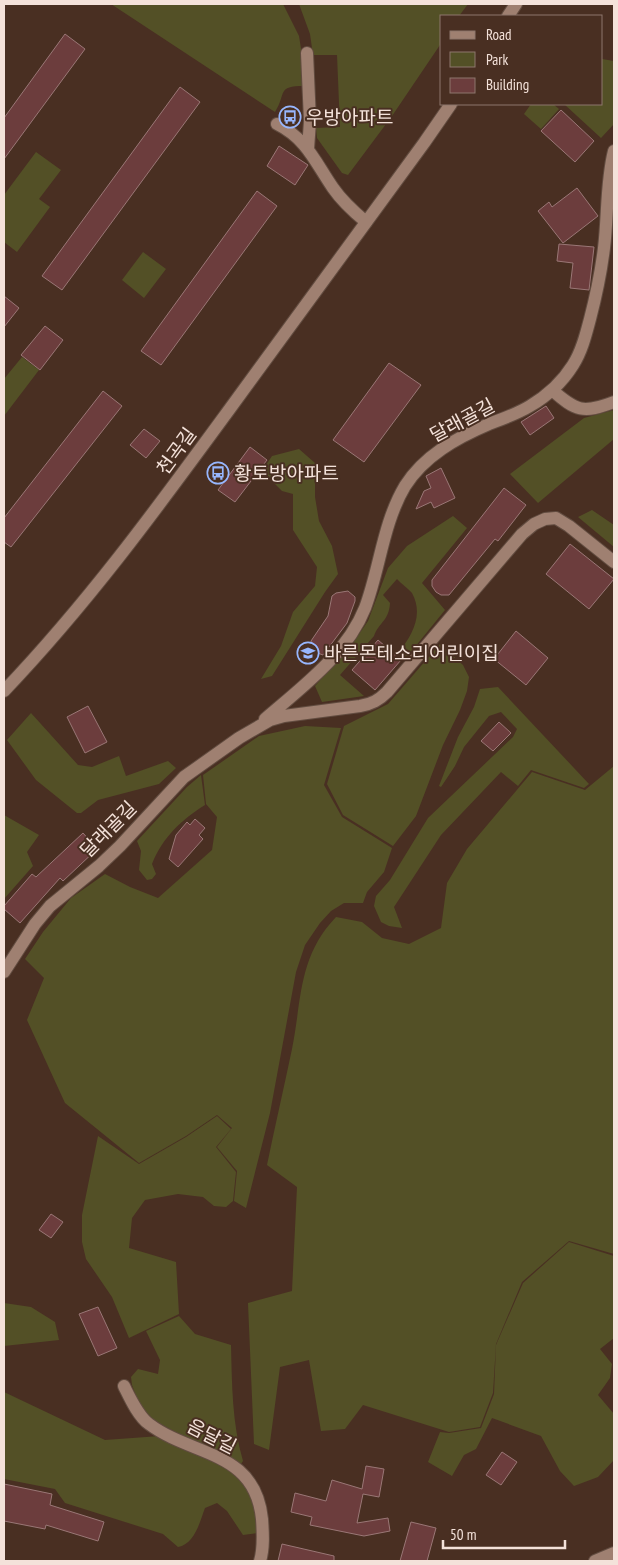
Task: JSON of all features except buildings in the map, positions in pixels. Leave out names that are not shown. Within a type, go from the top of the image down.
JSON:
[{"type":"street","points":[[509,15],[516,4]]},
{"type":"street","points":[[307,53],[310,121],[308,149]]},
{"type":"street","name":"천곡길","points":[[4,691],[102,581],[179,479],[450,105]]},
{"type":"street","points":[[277,124],[294,134],[308,149],[338,194],[366,222]]},
{"type":"street","name":"달래골길","points":[[4,972],[35,924],[50,906],[99,866],[120,846],[184,777],[255,728],[322,669],[351,636],[368,600],[394,509],[404,488],[413,475],[433,455],[446,446],[470,433],[522,411],[541,399],[552,390],[576,359],[598,287],[604,248],[610,172],[614,151]]},
{"type":"street","points":[[552,390],[568,404],[578,409],[589,410],[614,402]]},
{"type":"street","name":"달래골길","points":[[255,728],[284,716],[360,706],[371,704],[380,699],[522,534],[545,518],[556,518],[569,526],[614,562]]},
{"type":"street","name":"음달길","points":[[124,1386],[147,1423],[161,1432],[226,1461],[250,1483],[260,1504],[263,1533],[260,1561]]},
{"type":"street","points":[[596,1561],[614,1553]]},
{"type":"green space","points":[[111,4],[283,4],[299,36],[304,86],[286,89],[275,112]]},
{"type":"green space","points":[[299,4],[468,4],[460,15],[440,15],[440,45],[392,116],[348,175],[342,173],[317,138],[316,128],[340,127],[337,55],[313,55],[310,34]]},
{"type":"green space","points":[[603,59],[614,61],[614,124],[601,138],[565,105],[603,105]]},
{"type":"green space","points":[[530,105],[554,105],[559,109],[541,129],[524,114]]},
{"type":"green space","points":[[36,152],[61,170],[39,199],[50,207],[17,252],[4,242],[4,195]]},
{"type":"green space","points":[[143,252],[166,269],[144,298],[122,280]]},
{"type":"green space","points":[[22,357],[39,370],[4,416],[4,379]]},
{"type":"green space","points":[[614,410],[614,439],[538,503],[510,474],[584,418]]},
{"type":"green space","points":[[299,449],[315,463],[315,497],[319,521],[332,546],[338,574],[272,676],[261,679],[281,646],[293,612],[315,586],[317,567],[293,530],[293,494],[282,491],[262,471],[272,456]]},
{"type":"green space","points":[[592,510],[614,525],[614,547],[578,517]]},
{"type":"green space","points":[[453,516],[467,528],[422,583],[445,610],[406,658],[399,652],[412,632],[417,617],[417,609],[412,593],[397,579],[383,595],[390,603],[386,618],[378,627],[374,636],[340,675],[364,696],[322,702],[315,686],[355,640],[368,621],[388,568],[407,546]]},
{"type":"green space","points":[[440,644],[463,665],[469,677],[467,691],[443,745],[416,816],[393,846],[343,815],[327,784],[344,726],[388,704]]},
{"type":"green space","points":[[498,687],[589,784],[584,788],[531,770],[518,786],[501,772],[441,835],[394,907],[402,928],[389,926],[381,922],[374,906],[376,896],[390,880],[428,818],[513,737],[517,729],[501,712],[489,716],[464,747],[455,766],[441,787],[439,786],[458,737],[474,707],[480,689]]},
{"type":"green space","points":[[31,713],[78,765],[92,767],[119,756],[126,776],[168,761],[176,768],[159,784],[98,800],[81,813],[77,813],[36,780],[7,740]]},
{"type":"green space","points":[[305,726],[341,728],[324,785],[342,817],[392,848],[384,872],[367,892],[363,903],[344,903],[331,911],[305,945],[296,972],[270,1113],[246,1208],[234,1201],[237,1171],[217,1147],[232,1128],[217,1115],[186,1136],[139,1163],[65,1103],[27,1020],[44,978],[25,959],[43,932],[71,898],[105,874],[130,887],[158,898],[212,850],[217,817],[206,804],[203,775],[259,736]]},
{"type":"green space","points":[[614,766],[614,1254],[569,1241],[522,1282],[496,1344],[493,1393],[480,1427],[449,1432],[363,1405],[345,1429],[321,1431],[309,1360],[280,1367],[269,1450],[254,1444],[248,1303],[292,1291],[297,1187],[267,1165],[292,1049],[300,996],[314,947],[336,917],[362,922],[382,938],[409,944],[441,928],[447,883],[467,849],[532,772],[585,790]]},
{"type":"green space","points":[[201,775],[205,805],[188,817],[167,837],[152,864],[156,874],[152,879],[147,880],[139,870],[141,851],[137,841],[187,787]]},
{"type":"green space","points":[[4,815],[39,835],[27,852],[33,866],[4,899]]},
{"type":"green space","points":[[217,1116],[231,1129],[216,1147],[236,1172],[233,1201],[226,1207],[214,1206],[203,1197],[178,1194],[145,1200],[132,1218],[129,1248],[176,1262],[179,1314],[129,1338],[112,1297],[86,1259],[82,1242],[82,1215],[98,1136],[139,1164],[186,1137]]},
{"type":"green space","points":[[569,1242],[614,1256],[614,1338],[600,1349],[612,1364],[610,1378],[598,1395],[614,1414],[614,1460],[598,1477],[574,1486],[560,1471],[541,1436],[492,1418],[476,1449],[464,1455],[452,1476],[428,1462],[440,1432],[449,1433],[481,1428],[494,1394],[496,1345],[523,1283]]},
{"type":"green space","points":[[4,1303],[31,1307],[55,1322],[59,1340],[4,1346]]},
{"type":"green space","points":[[179,1316],[195,1334],[231,1345],[235,1418],[243,1461],[239,1467],[150,1418],[139,1404],[131,1377],[138,1369],[158,1374],[160,1360],[146,1331]]},
{"type":"green space","points":[[4,1392],[105,1440],[160,1436],[189,1448],[236,1474],[252,1495],[258,1533],[243,1535],[227,1511],[217,1503],[205,1508],[193,1537],[184,1545],[178,1547],[163,1534],[65,1503],[55,1489],[4,1479]]},
{"type":"place","name":"우방아파트","points":[[290,117]]},
{"type":"place","name":"황토방아파트","points":[[218,473]]},
{"type":"place","name":"바른몬테소리어린이집","points":[[308,653]]}]
